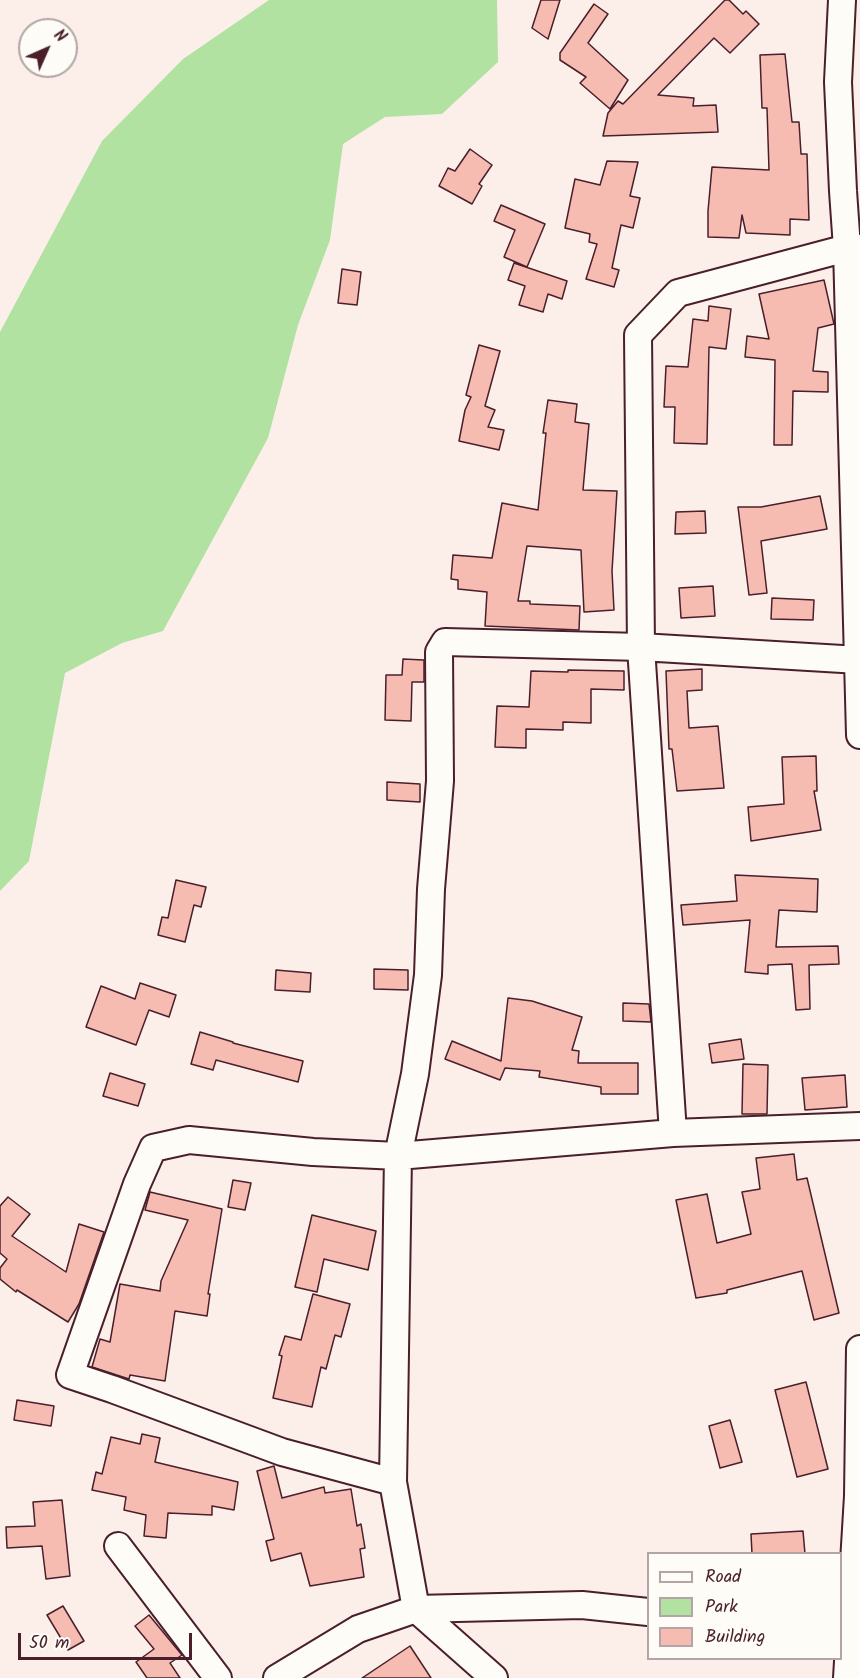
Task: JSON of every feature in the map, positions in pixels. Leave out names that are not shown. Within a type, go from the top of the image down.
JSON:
[{"type":"street","points":[[842,0],[838,82],[843,191],[854,248],[860,735]]},
{"type":"street","points":[[673,1133],[641,647],[638,335],[678,293],[854,248]]},
{"type":"street","points":[[494,1678],[416,1609],[393,1482],[398,1156],[415,1074],[428,975],[431,889],[441,781],[439,652],[445,642],[641,647],[859,671]]},
{"type":"street","points":[[393,1482],[282,1452],[112,1389],[70,1376],[136,1184],[153,1148],[189,1140],[313,1152],[398,1156],[673,1133],[860,1126]]},
{"type":"street","points":[[847,1678],[859,1496],[860,1349]]},
{"type":"street","points":[[118,1546],[218,1678]]},
{"type":"street","points":[[277,1678],[358,1629],[416,1609],[582,1605],[647,1612]]},
{"type":"green space","points":[[269,0],[497,0],[498,62],[442,114],[385,117],[343,144],[330,240],[298,325],[268,438],[163,631],[122,643],[65,673],[29,861],[0,891],[0,332],[102,141],[183,59]]},
{"type":"building","points":[[541,0],[560,0],[548,39],[532,28]]},
{"type":"building","points":[[725,0],[729,0],[743,14],[746,11],[759,24],[730,53],[714,38],[658,95],[694,98],[693,106],[716,105],[718,132],[603,136],[608,113],[618,101],[623,104]]},
{"type":"building","points":[[594,4],[608,14],[588,43],[628,80],[610,109],[580,83],[586,77],[560,60],[560,53]]},
{"type":"building","points":[[785,54],[792,122],[799,122],[801,154],[807,154],[809,220],[790,219],[790,235],[746,233],[742,215],[739,238],[708,237],[712,167],[769,170],[767,108],[762,108],[760,55]]},
{"type":"building","points":[[470,149],[492,165],[479,184],[482,186],[472,204],[439,186],[448,168],[455,171]]},
{"type":"building","points":[[607,161],[638,162],[630,196],[640,198],[633,228],[621,225],[612,268],[619,270],[614,287],[586,279],[597,244],[589,242],[590,234],[565,228],[575,179],[600,185]]},
{"type":"building","points":[[501,205],[545,224],[527,267],[504,257],[515,230],[494,221]]},
{"type":"building","points":[[514,263],[567,281],[562,299],[548,294],[543,312],[519,305],[525,286],[508,280]]},
{"type":"building","points":[[342,269],[361,272],[357,305],[338,303]]},
{"type":"building","points":[[824,280],[834,324],[818,328],[813,371],[828,372],[828,392],[793,391],[792,445],[774,445],[775,360],[745,357],[747,336],[769,339],[759,294]]},
{"type":"building","points":[[709,306],[731,309],[726,349],[709,347],[707,444],[674,443],[675,407],[664,407],[666,366],[688,367],[693,319],[708,321]]},
{"type":"building","points":[[479,345],[500,351],[485,406],[495,410],[488,427],[504,430],[499,450],[459,441],[465,410],[471,397],[466,395]]},
{"type":"building","points":[[548,400],[577,404],[575,422],[589,424],[583,490],[617,491],[612,571],[614,610],[584,612],[581,550],[527,546],[518,601],[530,601],[530,604],[580,606],[579,630],[485,626],[487,592],[458,589],[458,580],[451,579],[453,555],[492,558],[502,503],[538,510],[546,433],[543,433]]},
{"type":"building","points":[[820,496],[827,529],[761,541],[767,593],[749,595],[738,507],[761,507]]},
{"type":"building","points":[[705,511],[706,533],[675,534],[676,512]]},
{"type":"building","points":[[713,586],[715,616],[681,618],[679,588]]},
{"type":"building","points":[[772,598],[814,600],[813,620],[771,619]]},
{"type":"building","points":[[403,659],[424,660],[424,682],[412,682],[411,721],[385,720],[386,675],[402,675]]},
{"type":"building","points":[[702,669],[702,690],[687,691],[689,728],[718,726],[724,788],[677,791],[672,749],[669,749],[666,671]]},
{"type":"building","points":[[568,670],[624,671],[624,690],[591,689],[591,723],[563,722],[563,730],[526,729],[526,748],[495,747],[497,706],[529,707],[531,671],[568,672]]},
{"type":"building","points":[[816,756],[817,791],[814,791],[821,830],[751,841],[748,807],[784,804],[782,757]]},
{"type":"building","points":[[387,782],[420,784],[420,802],[387,800]]},
{"type":"building","points":[[735,875],[818,879],[817,912],[779,910],[776,947],[838,946],[839,964],[809,965],[810,1009],[796,1010],[792,964],[768,965],[768,974],[745,972],[750,920],[683,925],[681,905],[737,901]]},
{"type":"building","points":[[176,880],[206,887],[201,907],[194,905],[185,942],[158,935],[162,917],[168,918]]},
{"type":"building","points":[[374,969],[408,970],[408,990],[374,989]]},
{"type":"building","points":[[276,970],[311,973],[310,992],[275,990]]},
{"type":"building","points":[[140,983],[176,995],[169,1017],[149,1010],[136,1045],[86,1027],[101,986],[135,999]]},
{"type":"building","points":[[508,998],[532,1001],[582,1017],[572,1050],[579,1051],[578,1063],[638,1063],[638,1094],[601,1094],[601,1087],[539,1077],[540,1071],[505,1068],[500,1080],[445,1059],[452,1041],[501,1061]]},
{"type":"building","points":[[623,1003],[649,1004],[651,1022],[623,1021]]},
{"type":"building","points":[[200,1032],[303,1061],[298,1082],[216,1060],[213,1070],[191,1064]]},
{"type":"building","points":[[741,1039],[744,1059],[712,1063],[709,1044]]},
{"type":"building","points":[[743,1064],[768,1065],[767,1114],[742,1114]]},
{"type":"building","points":[[110,1073],[145,1084],[138,1106],[103,1096]]},
{"type":"building","points":[[845,1075],[847,1107],[805,1110],[802,1078]]},
{"type":"building","points":[[794,1154],[797,1180],[807,1178],[839,1313],[814,1320],[802,1271],[727,1290],[727,1293],[696,1298],[676,1200],[707,1194],[717,1243],[751,1234],[742,1192],[760,1189],[756,1158]]},
{"type":"building","points":[[233,1180],[251,1183],[245,1210],[228,1207]]},
{"type":"building","points":[[150,1192],[222,1209],[208,1294],[210,1294],[207,1316],[175,1311],[165,1381],[130,1375],[129,1379],[92,1367],[100,1339],[110,1342],[120,1284],[160,1291],[161,1281],[188,1220],[145,1210]]},
{"type":"building","points":[[8,1197],[30,1214],[12,1236],[66,1272],[79,1224],[104,1232],[79,1304],[68,1322],[17,1290],[16,1292],[0,1279],[0,1268],[7,1259],[0,1253],[0,1206]]},
{"type":"building","points":[[312,1215],[376,1231],[368,1270],[324,1259],[317,1292],[295,1287]]},
{"type":"building","points":[[313,1294],[350,1304],[341,1337],[335,1335],[326,1369],[321,1367],[312,1407],[273,1398],[282,1356],[279,1355],[285,1336],[301,1340]]},
{"type":"building","points":[[806,1382],[828,1469],[797,1477],[775,1390]]},
{"type":"building","points":[[17,1400],[54,1406],[51,1426],[14,1420]]},
{"type":"building","points":[[730,1420],[742,1462],[720,1468],[709,1426]]},
{"type":"building","points":[[142,1434],[160,1438],[155,1462],[238,1482],[234,1510],[212,1506],[212,1515],[168,1513],[166,1538],[144,1536],[146,1515],[124,1510],[126,1497],[92,1490],[96,1472],[102,1474],[111,1437],[140,1444]]},
{"type":"building","points":[[274,1466],[282,1498],[324,1487],[325,1493],[351,1489],[357,1526],[361,1524],[365,1548],[360,1549],[364,1577],[310,1586],[301,1553],[271,1561],[266,1541],[274,1539],[257,1471]]},
{"type":"building","points":[[62,1500],[70,1576],[46,1579],[42,1546],[7,1548],[6,1527],[35,1526],[33,1502]]},
{"type":"building","points":[[803,1531],[805,1552],[752,1552],[751,1534]]},
{"type":"building","points":[[63,1606],[84,1641],[68,1650],[47,1615]]},
{"type":"building","points":[[149,1615],[182,1655],[170,1663],[180,1678],[147,1678],[136,1662],[154,1649],[135,1626]]},
{"type":"building","points":[[410,1646],[431,1678],[362,1678]]}]
